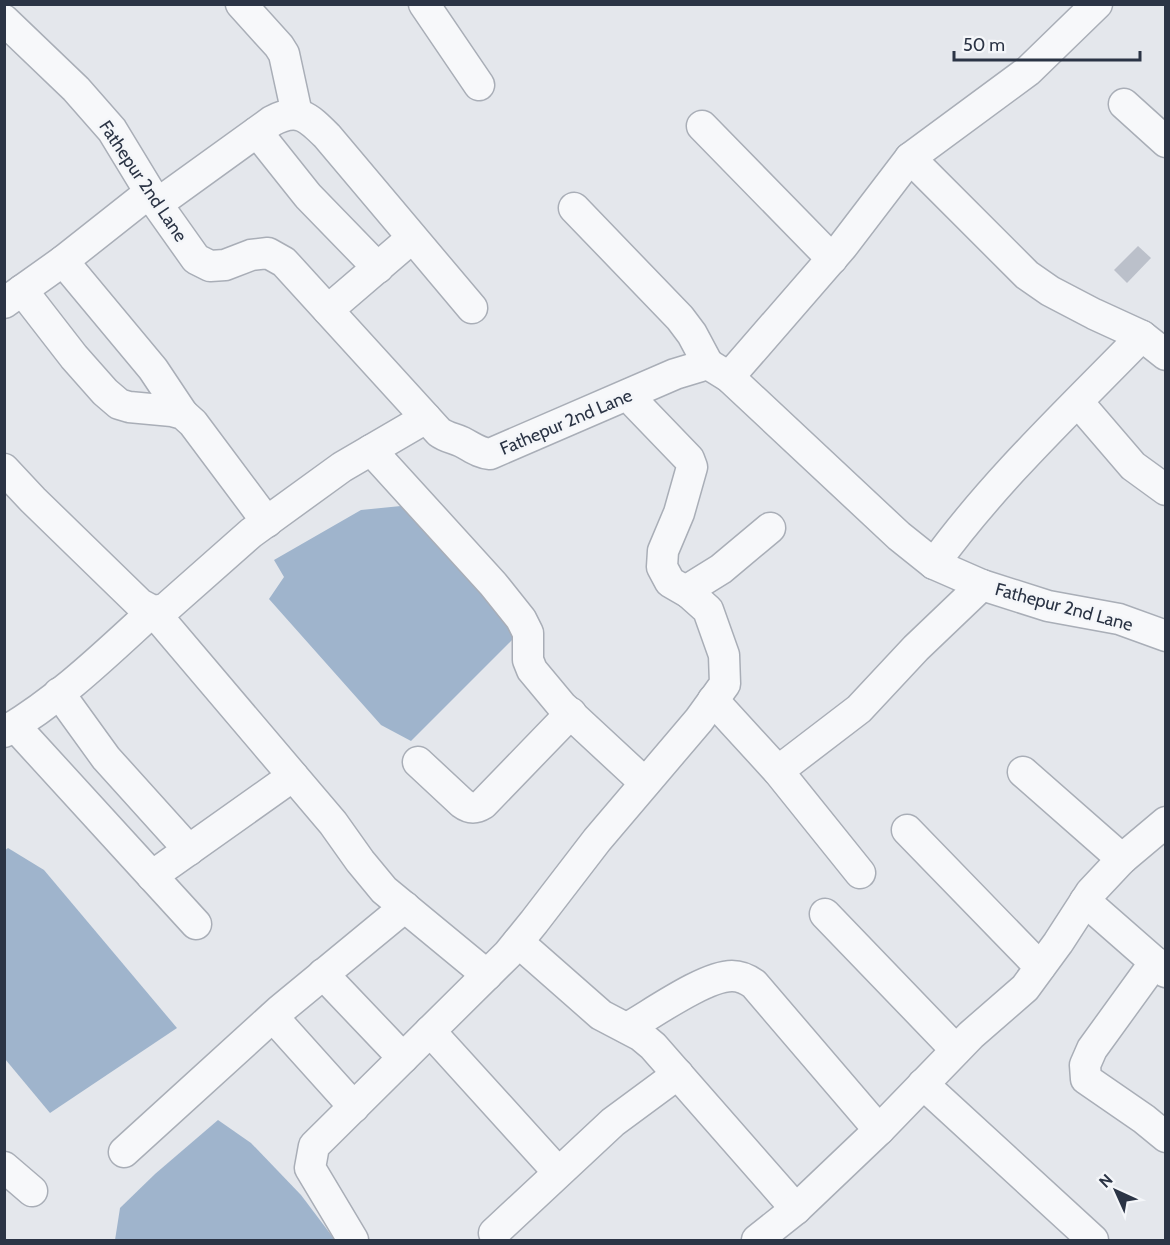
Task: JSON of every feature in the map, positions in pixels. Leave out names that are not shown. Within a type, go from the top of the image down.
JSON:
[{"type":"street","points":[[241,4],[284,54],[297,114]]},
{"type":"street","points":[[424,4],[479,86]]},
{"type":"street","points":[[574,208],[680,318],[718,370],[832,259],[910,158],[1028,71],[1097,4]]},
{"type":"street","name":"Fathepur 2nd Lane","points":[[4,20],[76,89],[112,130],[153,199],[196,259],[210,266],[225,265],[251,255],[268,253],[284,262],[439,432],[450,440],[459,440],[482,453],[490,454],[675,374],[718,370],[899,536],[934,564],[982,585],[1048,606],[1119,619],[1166,636]]},
{"type":"street","points":[[1124,104],[1166,142]]},
{"type":"street","points":[[183,414],[119,404],[13,297],[153,199],[280,117],[297,114],[313,122],[472,308]]},
{"type":"street","points":[[702,126],[832,259]]},
{"type":"street","points":[[257,132],[308,196],[378,268]]},
{"type":"street","points":[[910,158],[1027,274],[1050,291],[1157,345],[1078,402],[994,490],[957,532],[934,564]]},
{"type":"street","points":[[328,310],[412,238]]},
{"type":"street","points":[[63,261],[153,369],[183,414],[193,423],[267,522]]},
{"type":"street","points":[[352,1240],[310,1168],[314,1146],[518,942],[597,840],[699,720],[725,684],[724,655],[708,610],[688,593],[670,582],[662,567],[663,551],[679,513],[692,467],[689,459],[636,404],[630,394]]},
{"type":"street","points":[[1078,402],[1133,466],[1166,490]]},
{"type":"street","points":[[196,924],[10,729],[92,667],[153,611],[165,609],[251,533],[342,468],[426,418]]},
{"type":"street","points":[[371,450],[493,584],[521,619],[528,633],[528,660],[532,670],[571,713],[645,783]]},
{"type":"street","points":[[4,469],[141,604],[153,611],[333,823],[378,883],[487,975]]},
{"type":"street","points":[[688,593],[692,587],[721,569],[770,528]]},
{"type":"street","points":[[778,771],[859,709],[916,648],[982,585]]},
{"type":"street","points":[[59,693],[106,758],[189,850]]},
{"type":"street","points":[[713,700],[778,771],[861,873]]},
{"type":"street","points":[[418,762],[462,803],[475,808],[483,804],[571,713]]},
{"type":"street","points":[[1023,772],[1122,859]]},
{"type":"street","points":[[152,876],[293,776]]},
{"type":"street","points":[[757,1240],[796,1209],[879,1130],[971,1035],[1025,988],[1058,944],[1085,901],[1110,871],[1166,822]]},
{"type":"street","points":[[907,830],[1040,968]]},
{"type":"street","points":[[1085,901],[1160,967],[1092,1050],[1085,1065],[1086,1079],[1166,1137]]},
{"type":"street","points":[[124,1152],[273,1017],[405,907]]},
{"type":"street","points":[[825,914],[956,1050]]},
{"type":"street","points":[[518,942],[601,1015],[627,1028],[653,1046],[796,1209]]},
{"type":"street","points":[[323,974],[403,1058]]},
{"type":"street","points":[[627,1028],[714,979],[731,975],[744,977],[754,984],[879,1130]]},
{"type":"street","points":[[273,1017],[354,1107]]},
{"type":"street","points":[[430,1031],[558,1172]]},
{"type":"street","points":[[494,1233],[612,1122],[678,1074]]},
{"type":"street","points":[[923,1084],[1093,1240]]},
{"type":"street","points":[[4,1167],[32,1191]]},
{"type":"water","points":[[411,505],[523,629],[411,741],[381,725],[269,599],[284,577],[274,560],[361,510]]},
{"type":"water","points":[[8,848],[44,870],[177,1028],[50,1113],[5,1059],[4,851]]},
{"type":"water","points":[[218,1120],[251,1143],[301,1195],[335,1240],[115,1240],[120,1208],[155,1174]]},
{"type":"building","points":[[1138,246],[1151,258],[1127,283],[1114,270]]}]
